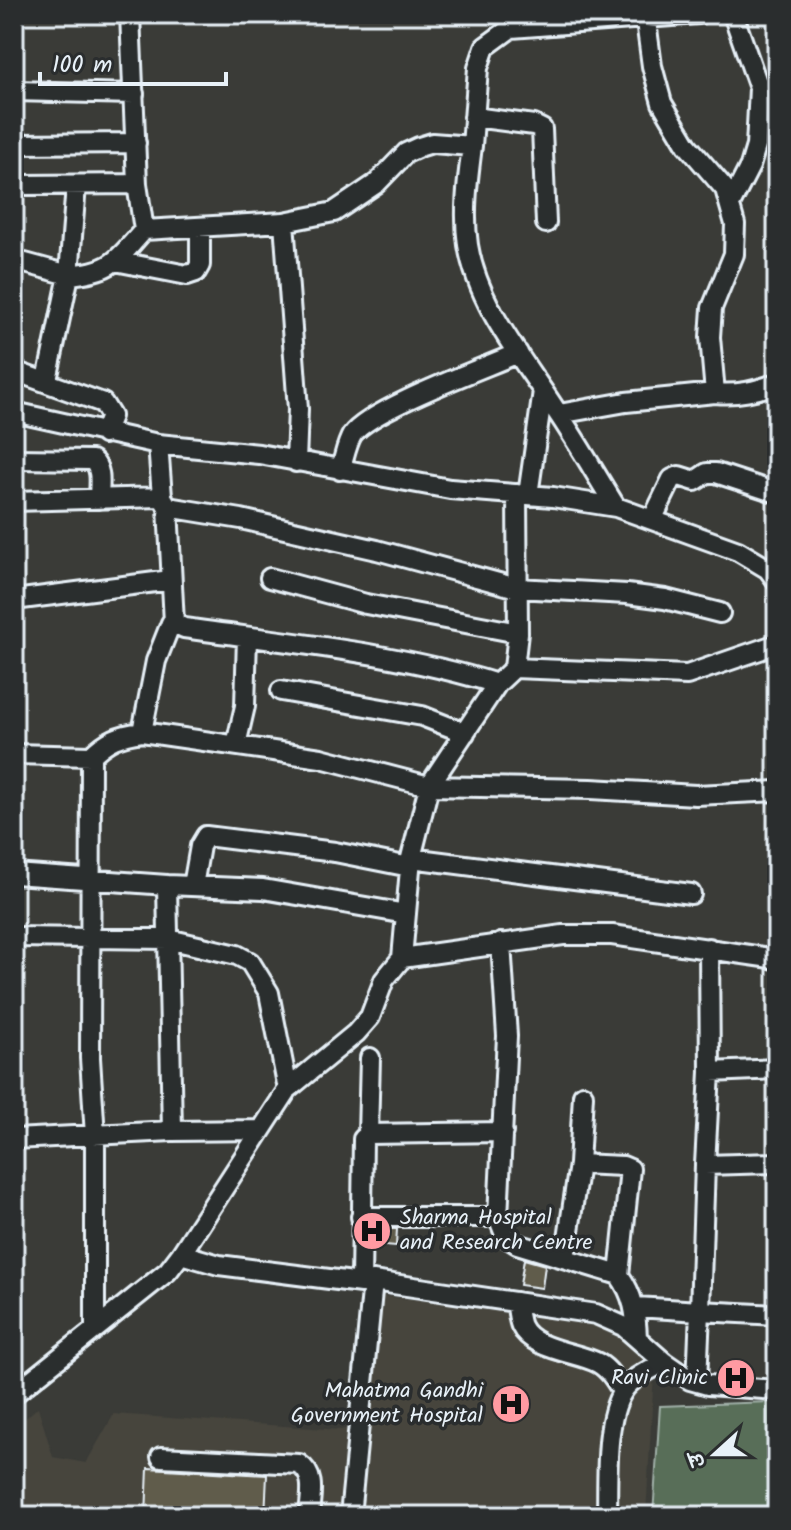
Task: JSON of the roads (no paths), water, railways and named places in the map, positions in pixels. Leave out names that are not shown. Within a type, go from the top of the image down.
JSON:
[{"type":"street","points":[[130,14],[137,184],[144,230]]},
{"type":"street","points":[[616,507],[518,353],[481,291],[472,267],[467,241],[466,190],[478,68],[485,47],[511,28],[645,15],[699,14]]},
{"type":"street","points":[[731,203],[750,166],[768,87],[733,14]]},
{"type":"street","points":[[645,15],[652,66],[662,103],[687,145],[725,189],[735,224],[734,254],[712,308],[710,337],[715,393]]},
{"type":"street","points":[[14,91],[134,94]]},
{"type":"street","points":[[474,117],[534,125],[542,129],[546,223]]},
{"type":"street","points":[[14,144],[136,143]]},
{"type":"street","points":[[14,260],[69,275],[96,272],[115,261],[144,230],[284,222],[334,212],[377,183],[406,153],[432,143],[472,146]]},
{"type":"street","points":[[14,181],[20,185],[137,184]]},
{"type":"street","points":[[47,380],[69,275],[76,185]]},
{"type":"street","points":[[284,222],[298,409],[296,462]]},
{"type":"street","points":[[115,261],[187,275],[196,272],[200,265],[200,227]]},
{"type":"street","points":[[340,470],[352,436],[366,423],[406,401],[518,353]]},
{"type":"street","points":[[17,372],[47,380],[103,403],[111,416],[104,434]]},
{"type":"street","points":[[559,414],[626,402],[757,391],[777,383]]},
{"type":"street","points":[[14,1394],[168,1271],[288,1089],[356,1033],[370,1017],[384,980],[402,958],[411,863],[429,786],[497,684],[514,668],[523,494],[543,391]]},
{"type":"street","points":[[757,391],[777,400]]},
{"type":"street","points":[[14,412],[158,444],[259,454],[450,489],[523,494],[616,507],[738,551],[768,569],[777,581]]},
{"type":"street","points":[[158,444],[174,623]]},
{"type":"street","points":[[14,459],[92,460],[98,465],[99,499]]},
{"type":"street","points":[[653,518],[672,479],[679,476],[695,481],[707,473],[716,473],[777,493]]},
{"type":"street","points":[[14,501],[99,499],[165,502],[362,546],[517,588],[627,594],[665,599],[720,613]]},
{"type":"street","points":[[270,578],[366,604],[518,633]]},
{"type":"street","points":[[14,600],[171,580]]},
{"type":"street","points":[[142,732],[156,661],[171,623],[174,623]]},
{"type":"street","points":[[174,623],[184,628],[391,657],[453,670],[497,684]]},
{"type":"street","points":[[236,745],[245,706],[247,637]]},
{"type":"street","points":[[514,668],[687,675],[777,644]]},
{"type":"street","points":[[281,691],[422,716],[465,733]]},
{"type":"street","points":[[14,754],[91,756],[117,736],[142,732],[321,758],[429,786],[591,789],[696,795],[777,791]]},
{"type":"street","points":[[91,756],[89,936],[90,1058],[95,1136],[95,1329]]},
{"type":"street","points":[[193,886],[200,846],[206,836],[411,863],[691,894]]},
{"type":"street","points":[[14,874],[263,889],[406,914]]},
{"type":"street","points":[[167,885],[172,1131]]},
{"type":"street","points":[[402,958],[563,935],[612,935],[777,959]]},
{"type":"street","points":[[14,937],[168,939],[237,955],[250,962],[269,993],[288,1089]]},
{"type":"street","points":[[501,943],[507,1036],[498,1217],[506,1237],[517,1244],[619,1275],[636,1307],[637,1338]]},
{"type":"street","points":[[697,1382],[710,1072],[709,948]]},
{"type":"street","points":[[350,1516],[367,1282],[361,1217],[363,1139],[368,1134],[370,1058]]},
{"type":"street","points":[[710,1072],[777,1069]]},
{"type":"street","points":[[565,1258],[579,1164],[583,1095]]},
{"type":"street","points":[[14,1139],[261,1130]]},
{"type":"street","points":[[368,1134],[503,1132]]},
{"type":"street","points":[[705,1165],[777,1163]]},
{"type":"street","points":[[579,1164],[630,1169],[619,1275]]},
{"type":"street","points":[[361,1217],[498,1217]]},
{"type":"street","points":[[181,1254],[219,1265],[596,1314],[623,1326],[664,1362],[697,1382],[777,1390]]},
{"type":"street","points":[[516,1302],[520,1325],[527,1335],[597,1362],[606,1368],[622,1391]]},
{"type":"street","points":[[636,1307],[777,1315]]},
{"type":"street","points":[[607,1516],[609,1433],[622,1391],[664,1362]]},
{"type":"street","points":[[161,1457],[299,1464],[308,1470],[311,1478],[309,1516]]},
{"type":"place","name":"Sharma Hospital and Research Centre","points":[[372,1231]]},
{"type":"place","name":"Ravi Clinic","points":[[736,1378]]},
{"type":"place","name":"Mahatma Gandhi Government Hospital","points":[[511,1404]]}]
